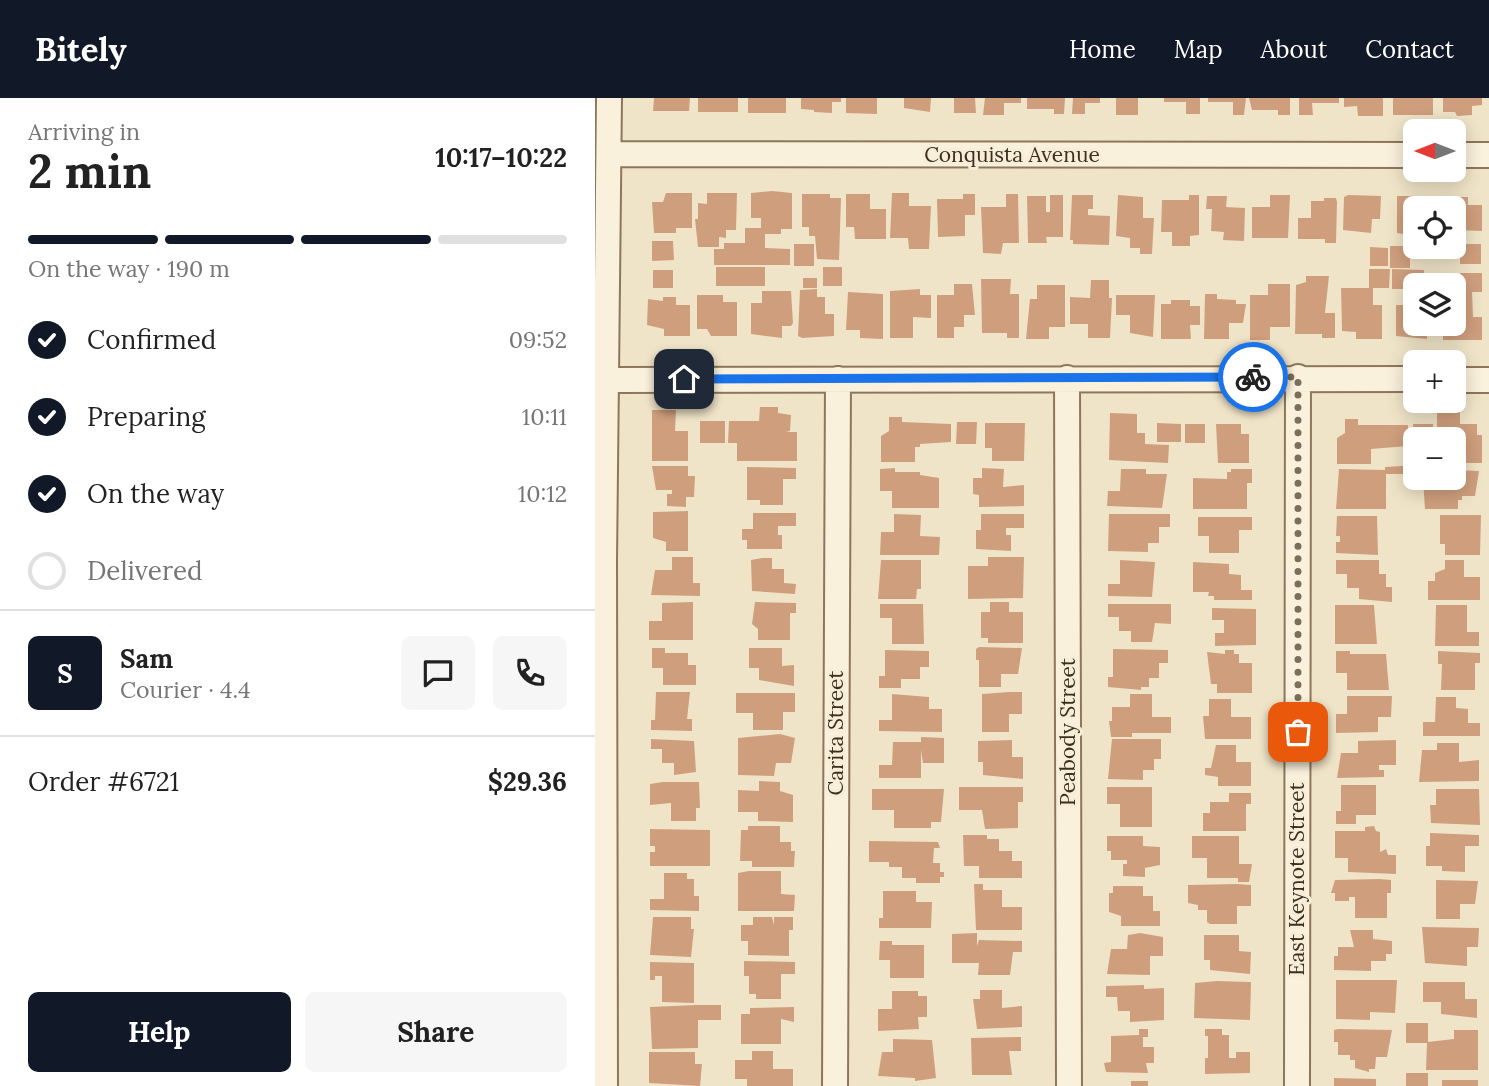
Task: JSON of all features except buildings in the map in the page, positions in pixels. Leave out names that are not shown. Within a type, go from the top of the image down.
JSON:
[{"type":"street","points":[[605,1086],[599,1039],[599,562],[608,380],[609,98]]},
{"type":"street","name":"Conquista Avenue","points":[[608,155],[1403,155]]},
{"type":"street","points":[[1467,155],[1489,155]]},
{"type":"street","name":"East Keynote Street","points":[[1297,1086],[1298,377]]},
{"type":"street","name":"Peabody Street","points":[[1067,378],[1069,1086]]},
{"type":"street","name":"Carita Street","points":[[835,1086],[838,379]]},
{"type":"street","points":[[608,380],[1403,379]]},
{"type":"street","points":[[1466,380],[1489,380]]},
{"type":"way so far","points":[[1253,377],[1298,377],[1298,732]]},
{"type":"route","points":[[684,379],[1253,377]]}]
